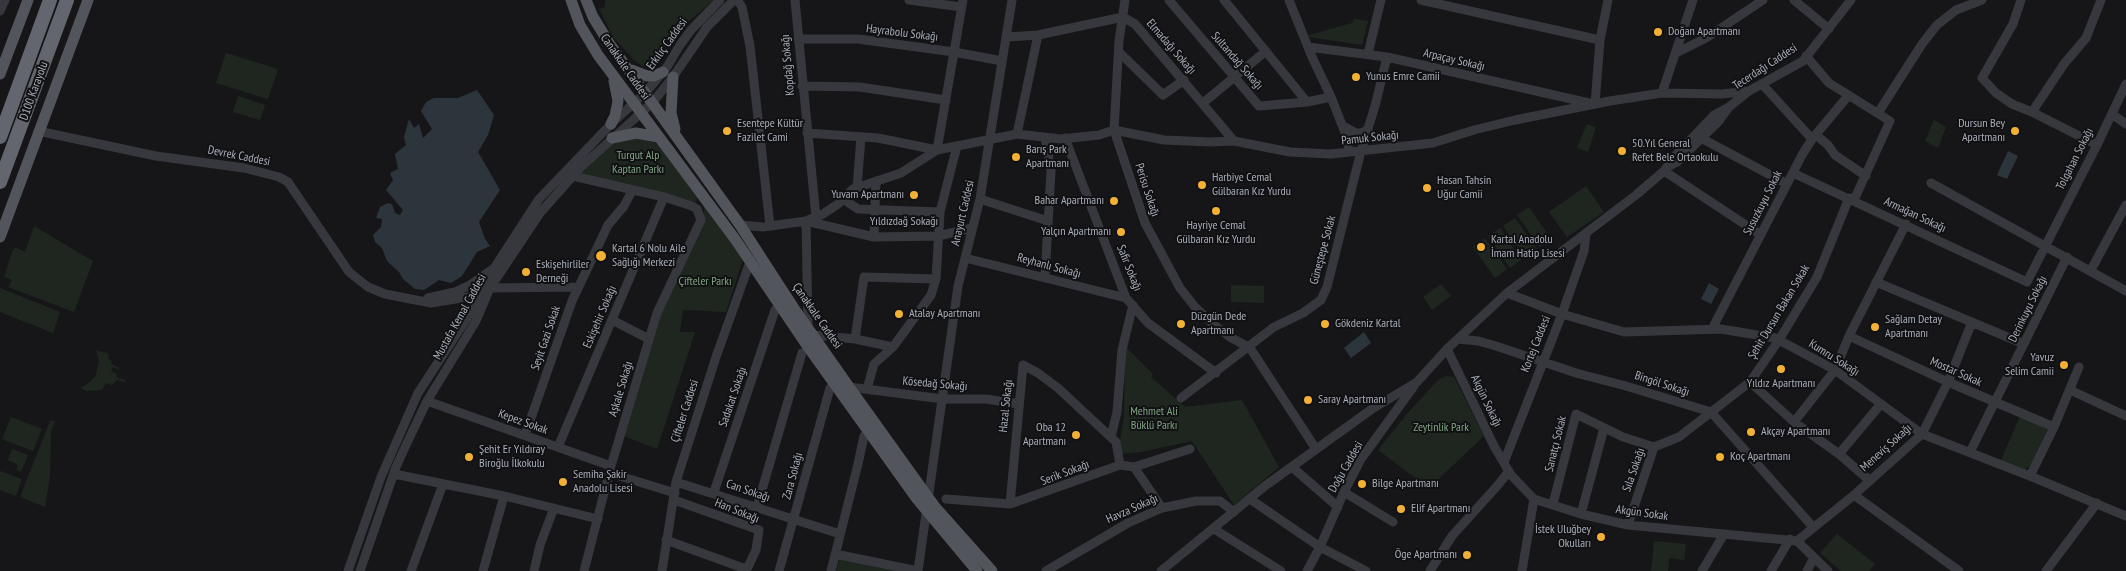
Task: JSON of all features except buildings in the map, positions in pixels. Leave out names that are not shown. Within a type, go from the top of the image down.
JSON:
[{"type":"highway","name":"D100 Karayolu","points":[[0,138],[50,0]]},
{"type":"highway","name":"D100 Karayolu","points":[[0,182],[67,0]]},
{"type":"main road","points":[[0,74],[3,55],[28,0]]},
{"type":"main road","points":[[0,237],[88,0]]},
{"type":"main road","name":"Canakkale Caddesi","points":[[571,0],[580,25],[612,75],[661,141]]},
{"type":"main road","name":"Canakkale Caddesi","points":[[586,0],[593,17],[629,70]]},
{"type":"main road","points":[[629,70],[647,76],[668,74],[671,113],[676,135]]},
{"type":"main road","name":"Çanakkale Caddesi","points":[[629,70],[740,225],[810,332],[917,479],[928,497],[931,509],[992,571]]},
{"type":"main road","points":[[611,124],[615,116],[618,100],[612,75]]},
{"type":"main road","points":[[612,138],[636,133],[661,141]]},
{"type":"main road","name":"Çanakkale Caddesi","points":[[661,141],[750,262],[806,344],[977,571]]},
{"type":"main road","points":[[917,479],[924,482],[930,478]]},
{"type":"street","points":[[0,11],[5,0]]},
{"type":"street","name":"Erkılıç Caddesi","points":[[668,74],[691,30],[720,0]]},
{"type":"street","points":[[736,0],[748,0]]},
{"type":"street","points":[[736,0],[742,7],[750,46],[770,226]]},
{"type":"street","name":"Erkılıç Caddesi","points":[[668,74],[688,53],[707,27],[736,0]]},
{"type":"street","name":"Kopdağ Sokağı","points":[[796,0],[802,86],[816,217]]},
{"type":"street","points":[[740,225],[770,226],[806,221],[816,217],[843,199],[853,189],[901,173],[937,150],[963,3],[909,0]]},
{"type":"street","name":"Anayurt Caddesi","points":[[928,497],[958,286],[980,199],[1012,0]]},
{"type":"street","name":"Perisu Sokağı","points":[[1125,0],[1119,52],[1114,130],[1145,224],[1180,288],[1195,307],[1230,337],[1250,348]]},
{"type":"street","name":"Sultandağ Sokağı","points":[[1169,0],[1259,106],[1307,102],[1331,97]]},
{"type":"street","points":[[1224,0],[1307,102]]},
{"type":"street","points":[[1290,0],[1308,47],[1343,126],[1349,152]]},
{"type":"street","points":[[1368,54],[1381,0]]},
{"type":"street","points":[[1421,0],[1600,40]]},
{"type":"street","points":[[1595,104],[1600,40],[1608,0]]},
{"type":"street","points":[[1662,93],[1693,0]]},
{"type":"street","points":[[1676,54],[1706,38],[1762,0]]},
{"type":"street","points":[[1794,0],[1829,29]]},
{"type":"street","name":"Tecerdağı Caddesi","points":[[1667,169],[1673,158],[1714,115],[1729,107],[1749,91],[1787,71],[1806,56],[1851,0]]},
{"type":"street","points":[[1806,56],[1829,83],[1878,113],[1922,44],[1937,25],[1956,10],[1982,0]]},
{"type":"street","points":[[2021,0],[2013,24],[1982,78],[1996,93],[2012,104],[2097,145]]},
{"type":"street","points":[[2032,112],[2064,64],[2086,38],[2101,0]]},
{"type":"street","points":[[1007,37],[1038,35],[1123,17]]},
{"type":"street","name":"Elmadağı Sokağı","points":[[1123,17],[1135,24],[1234,141]]},
{"type":"street","points":[[1017,134],[1038,35]]},
{"type":"street","name":"Hayrabolu Sokağı","points":[[798,39],[858,39],[954,52],[1002,62]]},
{"type":"street","name":"Arpaçay Sokağı","points":[[1308,47],[1387,57],[1595,104]]},
{"type":"street","points":[[1203,103],[1266,51]]},
{"type":"street","points":[[1119,52],[1163,95],[1184,80]]},
{"type":"street","name":"Güneştepe Sokak","points":[[1181,398],[1250,348],[1274,327],[1303,314],[1321,300],[1327,287],[1360,151],[1368,130],[1387,57]]},
{"type":"street","points":[[611,124],[637,108],[650,97],[668,74]]},
{"type":"street","points":[[1762,84],[1814,137],[1828,145],[1835,155],[1866,176]]},
{"type":"street","name":"Tolgahan Sokağı","points":[[2027,282],[2126,84]]},
{"type":"street","points":[[802,86],[860,86],[946,100]]},
{"type":"street","name":"Pamuk Sokağı","points":[[937,150],[1017,134],[1065,138],[1099,135],[1114,130],[1164,140],[1234,141],[1290,152],[1331,154],[1433,143],[1497,124],[1595,104],[1662,93],[1722,94],[1749,91]]},
{"type":"street","name":"Susuzkuyu Sokak","points":[[1712,329],[1787,184],[1814,137],[1848,96]]},
{"type":"street","name":"Tecerdağı Caddesi","points":[[1667,169],[1677,162],[1720,121],[1729,107]]},
{"type":"street","name":"Mustafa Kemal Caddesi","points":[[360,571],[394,474],[427,401],[476,321],[490,288],[540,213],[573,176],[612,138],[637,108]]},
{"type":"street","name":"Şehit Dursun Bakan Sokak","points":[[1750,382],[1779,340],[1817,277],[1851,199],[1866,176],[1890,121],[1878,113]]},
{"type":"street","points":[[2112,114],[2126,124]]},
{"type":"street","name":"Mustafa Kemal Caddesi","points":[[348,571],[380,477],[418,393],[467,318],[495,267],[539,199],[611,124]]},
{"type":"street","points":[[1343,126],[1356,133],[1368,130]]},
{"type":"street","name":"Devrek Caddesi","points":[[38,131],[156,156],[244,168],[279,177],[288,182],[349,272],[368,287],[385,294],[431,303],[480,295],[490,288]]},
{"type":"street","points":[[807,133],[878,138],[937,150]]},
{"type":"street","points":[[857,188],[861,137]]},
{"type":"street","points":[[1045,137],[1051,171],[1045,277]]},
{"type":"street","name":"Safir Sokağı","points":[[1065,138],[1130,302],[1148,323],[1216,373]]},
{"type":"street","points":[[1701,138],[1787,184]]},
{"type":"street","points":[[867,390],[874,364],[893,347],[931,295],[936,278],[940,212],[957,146]]},
{"type":"street","points":[[1161,571],[1292,467],[1372,409],[1417,382],[1447,349],[1507,293],[1586,234],[1667,169],[1761,235]]},
{"type":"street","name":"Armağan Sokağı","points":[[1793,173],[2027,282]]},
{"type":"street","points":[[573,176],[664,197],[697,209],[702,196]]},
{"type":"street","points":[[874,237],[876,181]]},
{"type":"street","points":[[1932,183],[2126,291]]},
{"type":"street","name":"Seyit Gazi Sokak","points":[[525,435],[578,287],[608,225],[624,206],[632,191]]},
{"type":"street","name":"Eskişehir Sokağı","points":[[558,447],[664,197]]},
{"type":"street","points":[[843,199],[858,209],[874,208],[940,212]]},
{"type":"street","points":[[980,199],[1048,221]]},
{"type":"street","points":[[2091,270],[2126,205]]},
{"type":"street","name":"Aşkale Sokağı","points":[[584,571],[610,470],[657,313],[701,220],[697,209]]},
{"type":"street","points":[[806,221],[810,332],[893,347]]},
{"type":"street","name":"Yıldızdağ Sokağı","points":[[806,221],[874,237],[938,236],[972,228]]},
{"type":"street","points":[[1794,422],[1835,370],[1849,336],[1906,224]]},
{"type":"street","name":"Kortej Caddesi","points":[[1430,571],[1452,536],[1498,485],[1543,360],[1562,314],[1584,251],[1586,234]]},
{"type":"street","name":"Derinkuyu Sokağı","points":[[1970,452],[2068,257]]},
{"type":"street","name":"Reyhanlı Sokağı","points":[[965,258],[1045,277],[1130,302]]},
{"type":"street","name":"Çifteler Caddesi","points":[[662,571],[676,482],[716,357],[750,262]]},
{"type":"street","name":"Devrek Caddesi","points":[[412,300],[455,292],[470,285],[495,267]]},
{"type":"street","points":[[855,339],[864,277],[936,278]]},
{"type":"street","points":[[1876,282],[2024,344]]},
{"type":"street","points":[[490,288],[578,287]]},
{"type":"street","name":"Kumru Sokağı","points":[[1507,293],[1562,314],[1624,332],[1712,329],[1730,330],[1779,340],[1835,370],[1880,405],[1922,434],[2126,516]]},
{"type":"street","points":[[451,300],[464,301],[467,307],[467,318]]},
{"type":"street","points":[[1111,437],[1117,412],[1122,350],[1130,302]]},
{"type":"street","name":"Sadakat Sokağı","points":[[714,492],[775,310]]},
{"type":"street","points":[[612,320],[649,339]]},
{"type":"street","name":"Meneviş Sokağı","points":[[1771,571],[1793,540],[1854,495],[1922,434],[1948,382],[1972,322]]},
{"type":"street","name":"Mostar Sokak","points":[[1849,336],[1948,382],[2054,427]]},
{"type":"street","name":"Bingöl Sokağı","points":[[1458,339],[1478,341],[1543,360],[1576,373],[1711,412]]},
{"type":"street","points":[[1250,348],[1316,450]]},
{"type":"street","name":"Akgün Sokağı","points":[[1447,349],[1506,467]]},
{"type":"street","points":[[757,507],[802,353]]},
{"type":"street","name":"Hazal Sokağı","points":[[1010,504],[1023,366],[1038,373],[1058,388],[1116,442],[1120,465]]},
{"type":"street","points":[[2030,476],[2054,427],[2079,367]]},
{"type":"street","name":"Doğu Caddesi","points":[[1307,571],[1320,548],[1344,492],[1362,459],[1392,420],[1417,382]]},
{"type":"street","points":[[1750,382],[1794,422],[1839,454],[1869,480]]},
{"type":"street","name":"Sıla Sokağı","points":[[1628,525],[1654,447],[1679,437],[1750,382]]},
{"type":"street","name":"Kösedağ Sokağı","points":[[849,387],[943,399],[986,400],[1018,404]]},
{"type":"street","name":"Zara Sokağı","points":[[779,571],[830,388]]},
{"type":"street","points":[[2070,390],[2126,416]]},
{"type":"street","points":[[1391,399],[1396,410],[1392,420]]},
{"type":"street","name":"Kepez Sokak","points":[[427,401],[558,447],[675,497]]},
{"type":"street","points":[[1839,454],[1880,405]]},
{"type":"street","points":[[1711,412],[1813,527]]},
{"type":"street","name":"Sanatçı Sokak","points":[[1553,504],[1576,414],[1604,428],[1654,447]]},
{"type":"street","points":[[1581,514],[1604,428]]},
{"type":"street","name":"Anayurt Caddesi","points":[[918,571],[935,490],[938,452],[937,432]]},
{"type":"street","points":[[831,571],[864,436]]},
{"type":"street","name":"Serik Sokağı","points":[[946,499],[1010,504],[1120,465],[1134,467],[1190,449]]},
{"type":"street","points":[[1134,467],[1162,508]]},
{"type":"street","points":[[1292,467],[1338,506]]},
{"type":"street","points":[[1506,467],[1534,499],[1522,571]]},
{"type":"street","points":[[394,474],[504,496],[598,519]]},
{"type":"street","name":"Can Sokağı","points":[[676,482],[714,492],[840,534]]},
{"type":"street","points":[[411,571],[443,484]]},
{"type":"street","points":[[1344,492],[1393,522]]},
{"type":"street","points":[[1854,495],[1959,571]]},
{"type":"street","points":[[483,571],[504,496]]},
{"type":"street","name":"Han Sokağı","points":[[666,540],[743,568],[748,568],[756,550],[760,530],[675,497]]},
{"type":"street","points":[[1250,499],[1320,548],[1366,571]]},
{"type":"street","name":"Akgün Sokak","points":[[1534,499],[1581,514],[1628,525],[1793,540]]},
{"type":"street","name":"Havza Sokağı","points":[[1046,571],[1128,523],[1162,508],[1196,501],[1220,501],[1234,512]]},
{"type":"street","points":[[2046,571],[2097,503]]},
{"type":"street","points":[[534,571],[540,545],[554,508]]},
{"type":"street","points":[[1214,529],[1281,571]]},
{"type":"street","points":[[1702,571],[1724,534]]},
{"type":"street","points":[[1793,540],[1828,571]]},
{"type":"street","points":[[835,554],[918,571]]},
{"type":"street","points":[[1807,571],[1814,558]]},
{"type":"green space","points":[[605,0],[714,0],[686,23],[659,59],[649,68],[642,66],[633,59],[614,38],[599,9],[605,7]]},
{"type":"green space","points":[[1354,19],[1368,21],[1362,45],[1309,37],[1309,35],[1352,23]]},
{"type":"green space","points":[[226,53],[278,69],[268,99],[216,83]]},
{"type":"green space","points":[[238,96],[265,105],[260,120],[233,112]]},
{"type":"green space","points":[[1934,120],[1946,127],[1938,148],[1925,141]]},
{"type":"green space","points":[[1587,124],[1596,127],[1588,152],[1577,148]]},
{"type":"green space","name":"Turgut Alp Kaptan Parkı","points":[[632,137],[659,144],[698,196],[696,202],[580,173],[606,144]]},
{"type":"green space","points":[[1586,186],[1604,212],[1567,237],[1549,212]]},
{"type":"green space","name":"Çifteler Parkı","points":[[705,203],[744,256],[726,312],[683,310],[680,332],[695,332],[657,449],[624,436],[659,313],[703,215]]},
{"type":"green space","points":[[1529,207],[1551,239],[1540,247],[1517,215]]},
{"type":"green space","points":[[1515,218],[1537,249],[1525,257],[1503,226]]},
{"type":"green space","points":[[34,226],[93,261],[74,312],[8,287],[12,280],[4,277],[12,252],[15,247],[25,252]]},
{"type":"green space","points":[[1500,228],[1521,260],[1510,268],[1488,236]]},
{"type":"green space","points":[[1485,238],[1507,269],[1495,278],[1473,247]]},
{"type":"green space","points":[[1441,284],[1451,296],[1432,310],[1423,297]]},
{"type":"green space","points":[[1231,285],[1264,286],[1264,303],[1231,302]]},
{"type":"green space","points":[[0,288],[60,312],[53,333],[0,312]]},
{"type":"green space","name":"Mehmet Ali Büklü Parkı","points":[[1125,346],[1153,374],[1151,377],[1185,407],[1242,400],[1279,467],[1234,505],[1192,441],[1141,452],[1122,454],[1120,441],[1124,416]]},
{"type":"green space","points":[[96,350],[109,354],[108,359],[112,361],[111,364],[119,368],[119,370],[113,367],[111,371],[117,374],[116,377],[126,380],[125,382],[117,380],[112,385],[106,383],[102,390],[86,391],[81,388],[96,375],[99,361]]},
{"type":"green space","name":"Zeytinlik Park","points":[[1446,376],[1454,377],[1484,436],[1429,488],[1378,450],[1406,415],[1439,379]]},
{"type":"green space","points":[[2020,416],[2047,430],[2030,466],[2025,469],[2001,460]]},
{"type":"green space","points":[[11,417],[42,429],[33,451],[2,439]]},
{"type":"green space","points":[[50,421],[55,421],[51,431],[50,476],[45,507],[20,497]]},
{"type":"green space","points":[[12,449],[28,455],[21,472],[16,470],[18,465],[8,460]]},
{"type":"green space","points":[[0,471],[22,479],[16,496],[0,490]]},
{"type":"green space","points":[[1837,534],[1875,564],[1869,571],[1841,571],[1820,553]]},
{"type":"green space","points":[[1654,541],[1686,544],[1684,560],[1669,558],[1668,571],[1651,571]]},
{"type":"green space","points":[[840,558],[899,571],[836,571]]},
{"type":"shaded area","points":[[477,90],[494,115],[488,135],[478,152],[500,190],[479,222],[485,239],[490,246],[477,252],[462,276],[451,283],[439,280],[424,290],[415,289],[387,261],[382,248],[375,242],[373,235],[381,227],[382,219],[376,218],[380,207],[388,203],[392,204],[395,213],[400,215],[403,210],[386,190],[393,180],[390,173],[398,169],[395,154],[406,145],[404,137],[409,119],[414,128],[419,124],[423,138],[432,129],[421,111],[426,102],[434,98],[458,98]]},
{"type":"shaded area","points":[[2008,151],[2018,156],[2007,179],[1997,175]]},
{"type":"shaded area","points":[[1709,283],[1719,289],[1711,304],[1701,299]]},
{"type":"shaded area","points":[[1364,332],[1371,343],[1351,358],[1344,348]]},
{"type":"place","name":"Doğan Apartmanı","points":[[1658,32]]},
{"type":"place","name":"Yunus Emre Camii","points":[[1356,77]]},
{"type":"place","name":"Esentepe Kültür Fazilet Cami","points":[[727,131]]},
{"type":"place","name":"Dursun Bey Apartmanı","points":[[2015,131]]},
{"type":"place","name":"50.Yıl General Refet Bele Ortaokulu","points":[[1622,151]]},
{"type":"place","name":"Barış Park Apartmanı","points":[[1016,157]]},
{"type":"place","name":"Harbiye Cemal Gülbaran Kız Yurdu","points":[[1202,185]]},
{"type":"place","name":"Hasan Tahsin Uğur Camii","points":[[1427,188]]},
{"type":"place","name":"Yuvam Apartmanı","points":[[914,195]]},
{"type":"place","name":"Bahar Apartmanı","points":[[1114,201]]},
{"type":"place","name":"Hayriye Cemal Gülbaran Kız Yurdu","points":[[1216,211]]},
{"type":"place","name":"Yalçın Apartmanı","points":[[1121,232]]},
{"type":"place","name":"Kartal Anadolu İmam Hatip Lisesi","points":[[1481,247]]},
{"type":"place","name":"Kartal 6 Nolu Aile Sağlığı Merkezi","points":[[601,256]]},
{"type":"place","name":"Eskişehirliler Derneği","points":[[526,272]]},
{"type":"place","name":"Atalay Apartmanı","points":[[899,314]]},
{"type":"place","name":"Düzgün Dede Apartmanı","points":[[1181,324]]},
{"type":"place","name":"Gökdeniz Kartal","points":[[1325,324]]},
{"type":"place","name":"Sağlam Detay Apartmanı","points":[[1875,327]]},
{"type":"place","name":"Yavuz Selim Camii","points":[[2064,365]]},
{"type":"place","name":"Yıldız Apartmanı","points":[[1781,369]]},
{"type":"place","name":"Saray Apartmanı","points":[[1308,400]]},
{"type":"place","name":"Akçay Apartmanı","points":[[1751,432]]},
{"type":"place","name":"Oba 12 Apartmanı","points":[[1076,435]]},
{"type":"place","name":"Şehit Er Yıldıray Biroğlu İlkokulu","points":[[469,457]]},
{"type":"place","name":"Koç Apartmanı","points":[[1720,457]]},
{"type":"place","name":"Semiha Şakir Anadolu Lisesi","points":[[563,482]]},
{"type":"place","name":"Bilge Apartmanı","points":[[1362,484]]},
{"type":"place","name":"Elif Apartmanı","points":[[1401,509]]},
{"type":"place","name":"İstek Uluğbey Okulları","points":[[1601,537]]},
{"type":"place","name":"Öge Apartmanı","points":[[1467,555]]}]
